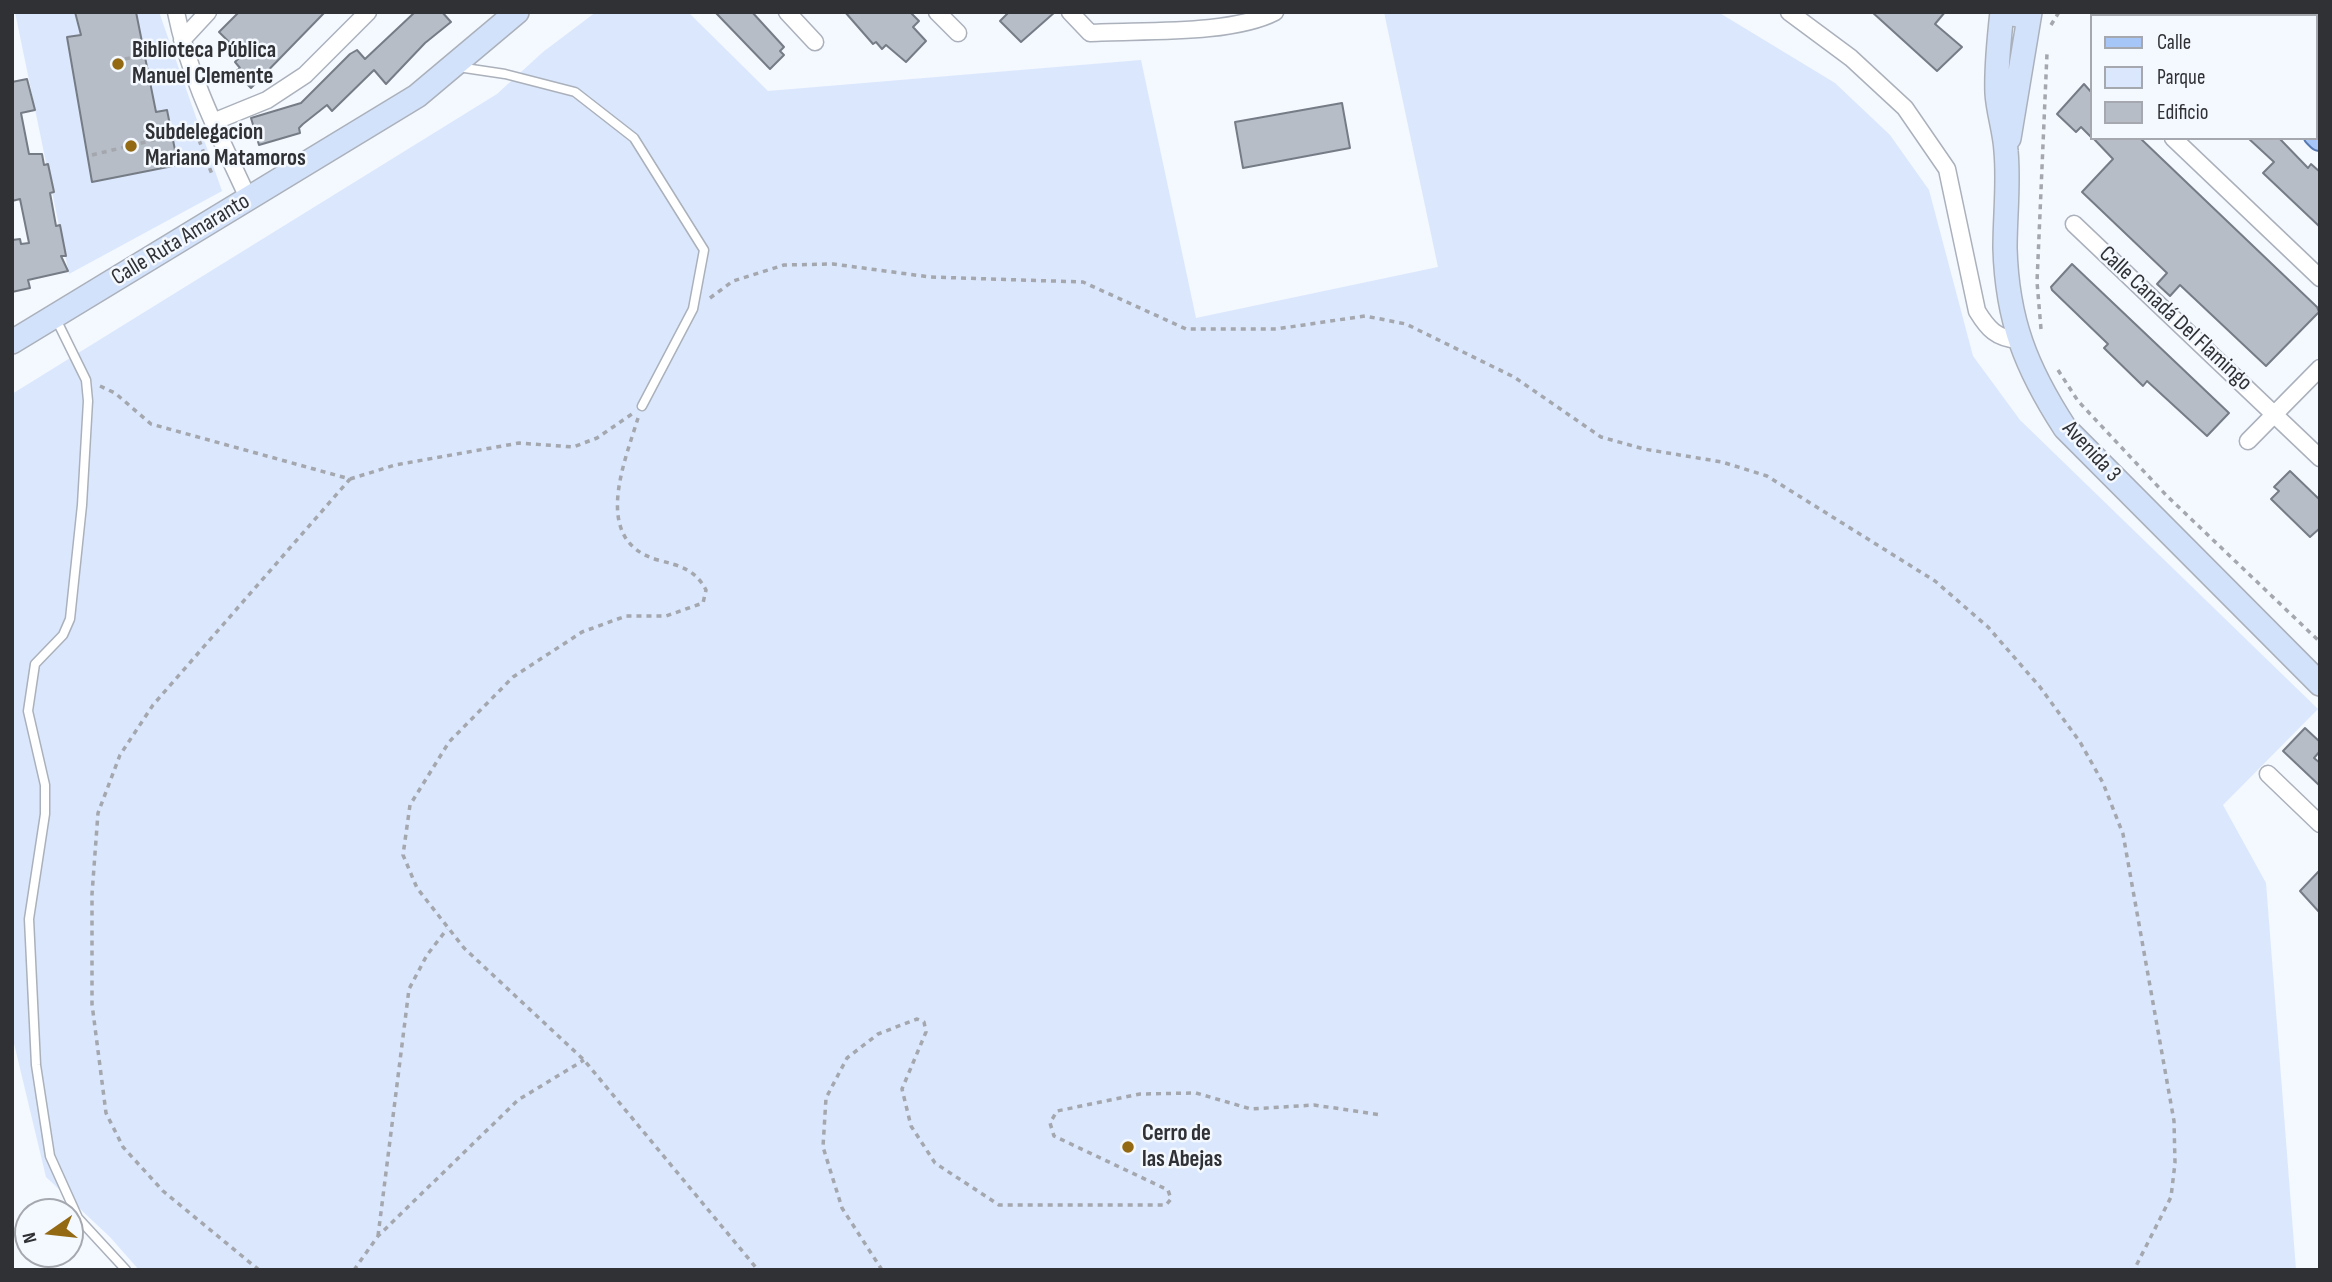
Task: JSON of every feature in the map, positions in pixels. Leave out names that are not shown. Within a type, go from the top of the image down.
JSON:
[{"type":"street","points":[[176,12],[182,40],[213,122],[249,200]]},
{"type":"street","points":[[182,40],[208,12]]},
{"type":"street","points":[[213,122],[267,100],[305,75],[368,12]]},
{"type":"street","name":"Calle Ruta Amaranto","points":[[12,342],[417,96],[517,12]]},
{"type":"street","points":[[787,12],[815,42]]},
{"type":"street","points":[[937,12],[958,33]]},
{"type":"street","points":[[1070,12],[1090,33],[1235,25],[1259,20],[1275,12]]},
{"type":"street","points":[[1223,12],[1235,25]]},
{"type":"street","points":[[1789,12],[1851,58],[1905,108],[1947,169],[1977,311],[1988,329],[2003,338],[2018,340]]},
{"type":"street","points":[[2002,12],[2029,15]]},
{"type":"street","name":"Avenida 3","points":[[2002,12],[1997,94],[2006,151],[2005,250],[2012,314],[2018,340],[2046,398],[2065,428],[2320,684]]},
{"type":"street","name":"Avenida 3","points":[[2006,151],[2018,98],[2029,15]]},
{"type":"street","points":[[2175,140],[2320,278]]},
{"type":"street","name":"Calle Canadá Del Flamingo","points":[[2074,224],[2320,457]]},
{"type":"street","points":[[2248,441],[2320,368]]},
{"type":"street","points":[[2268,774],[2320,824]]},
{"type":"lane","points":[[452,66],[505,74],[575,92],[634,138],[704,250],[694,309],[642,407]]},
{"type":"lane","points":[[55,316],[86,380],[88,401],[83,492],[70,619],[63,635],[35,664],[28,711],[45,785],[45,814],[29,919],[36,1065],[50,1156],[78,1218],[126,1270]]},
{"type":"path","points":[[2048,30],[2059,12]]},
{"type":"path","points":[[2041,333],[2036,282],[2047,44]]},
{"type":"path","points":[[125,59],[167,49]]},
{"type":"path","points":[[92,155],[200,129],[213,122]]},
{"type":"path","points":[[694,309],[733,281],[785,265],[833,264],[930,277],[1083,282],[1186,329],[1276,329],[1365,316],[1406,324],[1514,377],[1601,437],[1644,449],[1722,461],[1767,476],[1935,581],[1988,627],[2040,687],[2080,742],[2103,783],[2123,834],[2172,1108],[2175,1163],[2171,1197],[2133,1270]]},
{"type":"path","points":[[2057,367],[2078,401],[2166,495],[2320,642]]},
{"type":"path","points":[[86,380],[115,393],[151,424],[350,479]]},
{"type":"path","points":[[259,1270],[163,1191],[123,1147],[106,1112],[92,1004],[92,894],[98,813],[120,755],[153,705],[350,479],[395,464],[519,443],[573,447],[597,438],[642,407]]},
{"type":"path","points":[[642,407],[622,470],[616,514],[625,539],[654,559],[680,565],[700,578],[706,590],[704,603],[666,615],[626,616],[582,632],[513,677],[449,741],[410,805],[403,855],[417,888],[464,948],[584,1060],[758,1270]]},
{"type":"path","points":[[378,1236],[410,989],[427,955],[447,928]]},
{"type":"path","points":[[882,1270],[842,1208],[823,1147],[826,1098],[847,1058],[878,1034],[917,1019],[924,1022],[926,1032],[902,1089],[911,1126],[935,1163],[999,1205],[1166,1205],[1171,1199],[1168,1190],[1054,1136],[1050,1123],[1057,1111],[1140,1094],[1196,1093],[1251,1110],[1314,1105],[1382,1115]]},
{"type":"path","points":[[354,1270],[378,1236],[518,1100],[584,1060]]},
{"type":"green space","points":[[15,12],[159,12],[222,191],[69,274]]},
{"type":"green space","points":[[596,12],[688,12],[768,91],[1141,60],[1196,318],[1438,267],[1384,12],[1718,12],[1835,83],[1890,135],[1929,190],[1973,356],[2020,420],[2318,709],[2223,805],[2266,883],[2296,1270],[139,1270],[84,1213],[84,1198],[68,1198],[46,1177],[12,1035],[12,394],[497,94],[543,52]]},
{"type":"building","points":[[75,12],[136,12],[156,112],[167,110],[178,165],[92,182],[67,37],[81,35]]},
{"type":"building","points":[[239,12],[325,12],[251,88],[235,72],[240,68],[235,62],[242,55],[219,32]]},
{"type":"building","points":[[415,12],[442,12],[451,22],[425,43],[386,84],[374,70],[332,111],[327,105],[303,124],[299,128],[300,133],[259,145],[251,118],[301,103],[350,54],[357,50],[365,59]]},
{"type":"building","points":[[715,12],[752,12],[784,47],[780,51],[784,55],[770,69]]},
{"type":"building","points":[[845,12],[910,12],[919,21],[913,27],[926,41],[906,62],[886,45],[882,49],[876,42],[873,44]]},
{"type":"building","points":[[1009,12],[1055,12],[1021,42],[1000,21]]},
{"type":"building","points":[[1872,12],[1945,12],[1935,24],[1962,47],[1937,71]]},
{"type":"building","points":[[27,79],[35,110],[21,113],[29,154],[42,154],[44,165],[48,164],[54,192],[50,193],[56,226],[60,225],[66,256],[61,256],[68,271],[28,280],[30,288],[12,292],[12,240],[20,239],[21,244],[29,243],[20,199],[12,201],[12,82]]},
{"type":"building","points":[[2084,84],[2090,91],[2090,136],[2081,127],[2076,132],[2057,114]]},
{"type":"building","points":[[1342,103],[1350,148],[1243,168],[1235,122]]},
{"type":"building","points":[[2095,140],[2142,140],[2317,307],[2319,312],[2266,366],[2180,285],[2170,296],[2157,284],[2167,273],[2082,192],[2113,159]]},
{"type":"building","points":[[2250,140],[2281,140],[2308,168],[2311,164],[2320,172],[2320,227],[2263,173],[2274,162]]},
{"type":"building","points":[[2072,264],[2229,413],[2207,436],[2147,381],[2143,386],[2104,348],[2108,344],[2052,290],[2051,287]]},
{"type":"building","points":[[2290,471],[2320,500],[2320,528],[2310,537],[2271,499],[2279,491],[2274,487]]},
{"type":"building","points":[[2305,728],[2320,742],[2320,751],[2314,758],[2320,763],[2320,786],[2283,751]]},
{"type":"building","points":[[2320,870],[2320,913],[2300,891]]},
{"type":"place","name":"Biblioteca Pública Manuel Clemente","points":[[118,64]]},
{"type":"place","name":"Subdelegacion Mariano Matamoros","points":[[131,146]]},
{"type":"place","name":"Cerro de las Abejas","points":[[1128,1147]]}]
